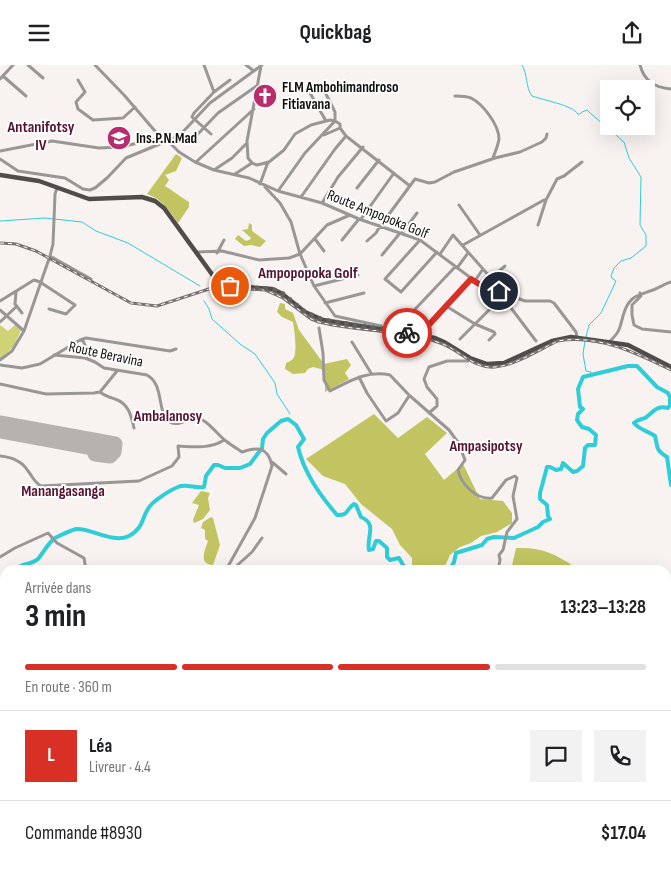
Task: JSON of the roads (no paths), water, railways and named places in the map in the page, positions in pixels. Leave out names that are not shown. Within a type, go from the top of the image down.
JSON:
[{"type":"main road","points":[[0,175],[39,181],[89,199],[137,197],[155,201],[164,208],[214,277],[225,284],[272,289],[282,293],[305,312],[323,320],[407,333],[444,342],[470,359],[487,364],[500,364],[552,341],[577,337],[628,345],[671,367]]},
{"type":"street","points":[[12,65],[2,78],[26,96]]},
{"type":"street","points":[[28,65],[42,78]]},
{"type":"street","name":"Route Ampopoka Golf","points":[[95,65],[161,137],[195,162],[214,170],[235,174],[278,191],[322,203],[360,219],[420,240],[473,280],[499,291],[503,295],[525,301],[550,301],[554,303],[577,337]]},
{"type":"street","points":[[204,65],[214,92]]},
{"type":"street","points":[[246,65],[254,71]]},
{"type":"street","points":[[0,159],[18,171],[61,177],[83,189],[90,190],[101,184],[126,157],[179,136],[210,103],[262,65]]},
{"type":"street","points":[[262,65],[246,143],[248,158],[252,163],[257,165],[269,162]]},
{"type":"street","points":[[640,65],[645,77],[652,83],[671,89]]},
{"type":"street","points":[[78,80],[85,92],[76,102],[78,109],[93,120],[123,118],[135,107]]},
{"type":"street","points":[[211,134],[203,129],[192,117],[198,107],[230,80]]},
{"type":"street","points":[[195,137],[218,113],[258,85]]},
{"type":"street","points":[[278,191],[305,153],[335,121],[335,112],[324,90]]},
{"type":"street","points":[[310,93],[326,121]]},
{"type":"street","points":[[455,96],[476,101],[494,120],[498,142],[493,159]]},
{"type":"street","points":[[195,162],[212,149],[254,109]]},
{"type":"street","points":[[382,329],[381,326],[374,324],[334,316],[309,276],[300,254],[291,222],[280,203],[268,189],[259,183],[269,162],[284,150],[295,134],[311,125],[335,121],[340,124],[340,128],[346,136],[410,186]]},
{"type":"street","points":[[322,136],[340,128]]},
{"type":"street","points":[[367,241],[376,233],[415,179],[429,183],[454,172],[520,152],[542,142],[548,134]]},
{"type":"street","points":[[301,197],[346,136]]},
{"type":"street","points":[[0,151],[52,141],[99,149],[120,147],[161,137]]},
{"type":"street","points":[[214,170],[232,158],[246,143]]},
{"type":"street","points":[[322,203],[338,177],[362,147]]},
{"type":"street","points":[[357,188],[379,160]]},
{"type":"street","points":[[538,225],[546,200],[556,179],[564,176],[582,162]]},
{"type":"street","points":[[235,174],[252,163]]},
{"type":"street","points":[[263,163],[262,171],[264,174]]},
{"type":"street","points":[[342,240],[394,173]]},
{"type":"street","points":[[0,359],[12,351],[24,331],[50,257],[53,243],[54,194],[51,185]]},
{"type":"street","points":[[54,194],[57,188]]},
{"type":"street","points":[[463,245],[546,200]]},
{"type":"street","points":[[459,205],[480,235]]},
{"type":"street","points":[[382,255],[417,213]]},
{"type":"street","points":[[197,252],[217,253],[222,251],[259,260],[289,258],[300,254],[330,223],[351,215]]},
{"type":"street","points":[[420,240],[385,279],[401,292],[453,235],[499,291]]},
{"type":"street","points":[[315,239],[324,251]]},
{"type":"street","points":[[217,253],[224,240]]},
{"type":"street","points":[[403,322],[468,253]]},
{"type":"street","points":[[50,257],[91,279]]},
{"type":"street","points":[[491,279],[504,266]]},
{"type":"street","points":[[407,333],[414,329],[425,329],[482,269]]},
{"type":"street","points":[[309,276],[324,273]]},
{"type":"street","points":[[314,286],[358,275]]},
{"type":"street","points":[[0,301],[34,280],[75,305],[64,315],[49,309]]},
{"type":"street","points":[[609,342],[620,330],[627,306],[637,295],[655,290],[661,285],[671,282]]},
{"type":"street","points":[[16,292],[14,304],[22,313]]},
{"type":"street","points":[[325,303],[364,293]]},
{"type":"street","points":[[640,293],[641,296],[632,305],[634,325],[642,329],[671,332]]},
{"type":"street","points":[[460,339],[503,295],[536,341]]},
{"type":"street","points":[[0,322],[16,307]]},
{"type":"street","points":[[446,307],[475,324],[494,332],[495,334],[489,340]]},
{"type":"street","points":[[0,310],[24,331]]},
{"type":"street","points":[[319,328],[323,353],[324,380],[330,391],[371,373],[390,375],[409,395],[449,430],[457,441],[465,456],[465,460],[458,470],[468,489],[482,497],[492,498],[506,480],[515,476],[517,478],[513,496],[518,519],[506,532],[503,549],[499,555],[499,565]]},
{"type":"street","points":[[0,366],[22,368],[40,364],[86,338],[170,351],[176,349]]},
{"type":"street","points":[[80,340],[85,344],[87,359]]},
{"type":"street","points":[[352,342],[371,373]]},
{"type":"street","name":"Route Beravina","points":[[54,355],[87,359],[104,368],[147,375],[153,378],[161,398],[166,419],[171,423],[175,424],[196,418],[202,420],[224,440],[242,452],[258,448],[264,450],[271,462]]},
{"type":"street","points":[[430,413],[437,406],[438,399],[427,387],[424,379],[429,367],[447,361],[468,361],[470,359]]},
{"type":"street","points":[[100,392],[117,371]]},
{"type":"street","points":[[359,377],[367,393],[386,421],[398,413],[409,395]]},
{"type":"street","points":[[0,384],[46,394],[100,392],[126,406],[131,413],[134,428]]},
{"type":"street","points":[[0,456],[9,457],[23,464],[35,483],[41,486],[131,482],[139,481],[172,466],[178,457],[178,446],[207,446],[224,440]]},
{"type":"street","points":[[457,441],[469,447],[484,445]]},
{"type":"street","points":[[230,565],[255,518],[269,479],[271,462],[286,473]]},
{"type":"street","points":[[0,557],[48,533],[57,543],[84,557],[85,565]]},
{"type":"street","points":[[238,565],[252,553],[262,538]]},
{"type":"waterway","points":[[522,65],[532,96],[564,105],[578,114],[587,110],[624,142],[629,158],[641,177],[640,225],[646,235],[646,246],[631,258],[621,261],[614,268],[611,276],[616,281],[601,313],[589,325],[586,337]]},
{"type":"waterway","points":[[0,221],[45,218],[82,222],[96,231],[128,243],[200,286]]},
{"type":"waterway","points":[[204,301],[212,319],[240,344],[255,354],[275,383],[277,394],[290,414]]},
{"type":"waterway","points":[[585,341],[583,354],[586,371],[591,372],[591,375]]},
{"type":"waterway","points":[[452,565],[456,553],[482,545],[487,539],[494,537],[514,538],[550,519],[547,505],[540,499],[547,467],[556,470],[561,469],[563,463],[573,472],[577,471],[583,466],[585,448],[588,445],[595,445],[596,435],[589,429],[582,427],[577,420],[578,414],[583,409],[580,407],[578,389],[583,377],[628,366],[637,366],[657,387],[668,393],[670,397],[668,408],[658,408],[645,418],[634,423],[655,436],[660,452],[667,457],[671,485]]},
{"type":"waterway","points":[[23,565],[38,559],[55,538],[76,529],[88,530],[116,538],[129,536],[138,529],[150,506],[175,488],[181,486],[204,487],[206,476],[214,465],[225,468],[240,468],[250,464],[262,448],[263,439],[267,433],[281,421],[288,419],[296,425],[304,439],[298,447],[304,466],[325,500],[337,515],[346,513],[351,506],[356,505],[361,517],[369,523],[369,550],[373,549],[376,541],[379,541],[387,548],[387,557],[390,560],[399,558],[403,565]]},
{"type":"railway","points":[[0,243],[16,244],[36,251],[131,303],[157,306],[215,287],[265,290],[283,298],[311,319],[319,322],[425,338],[447,346],[473,362],[487,367],[510,364],[558,341],[588,340],[644,357],[671,370]]},
{"type":"place","name":"FLM Ambohimandroso Fitiavana","points":[[265,96]]},
{"type":"place","name":"Ins.P.N.Mad","points":[[119,138]]},
{"type":"district","name":"Antanifotsy IV","points":[[41,135]]},
{"type":"district","name":"Ampopopoka Golf","points":[[308,272]]},
{"type":"district","name":"Ambalanosy","points":[[168,415]]},
{"type":"district","name":"Ampasipotsy","points":[[486,445]]},
{"type":"district","name":"Manangasanga","points":[[63,490]]}]
